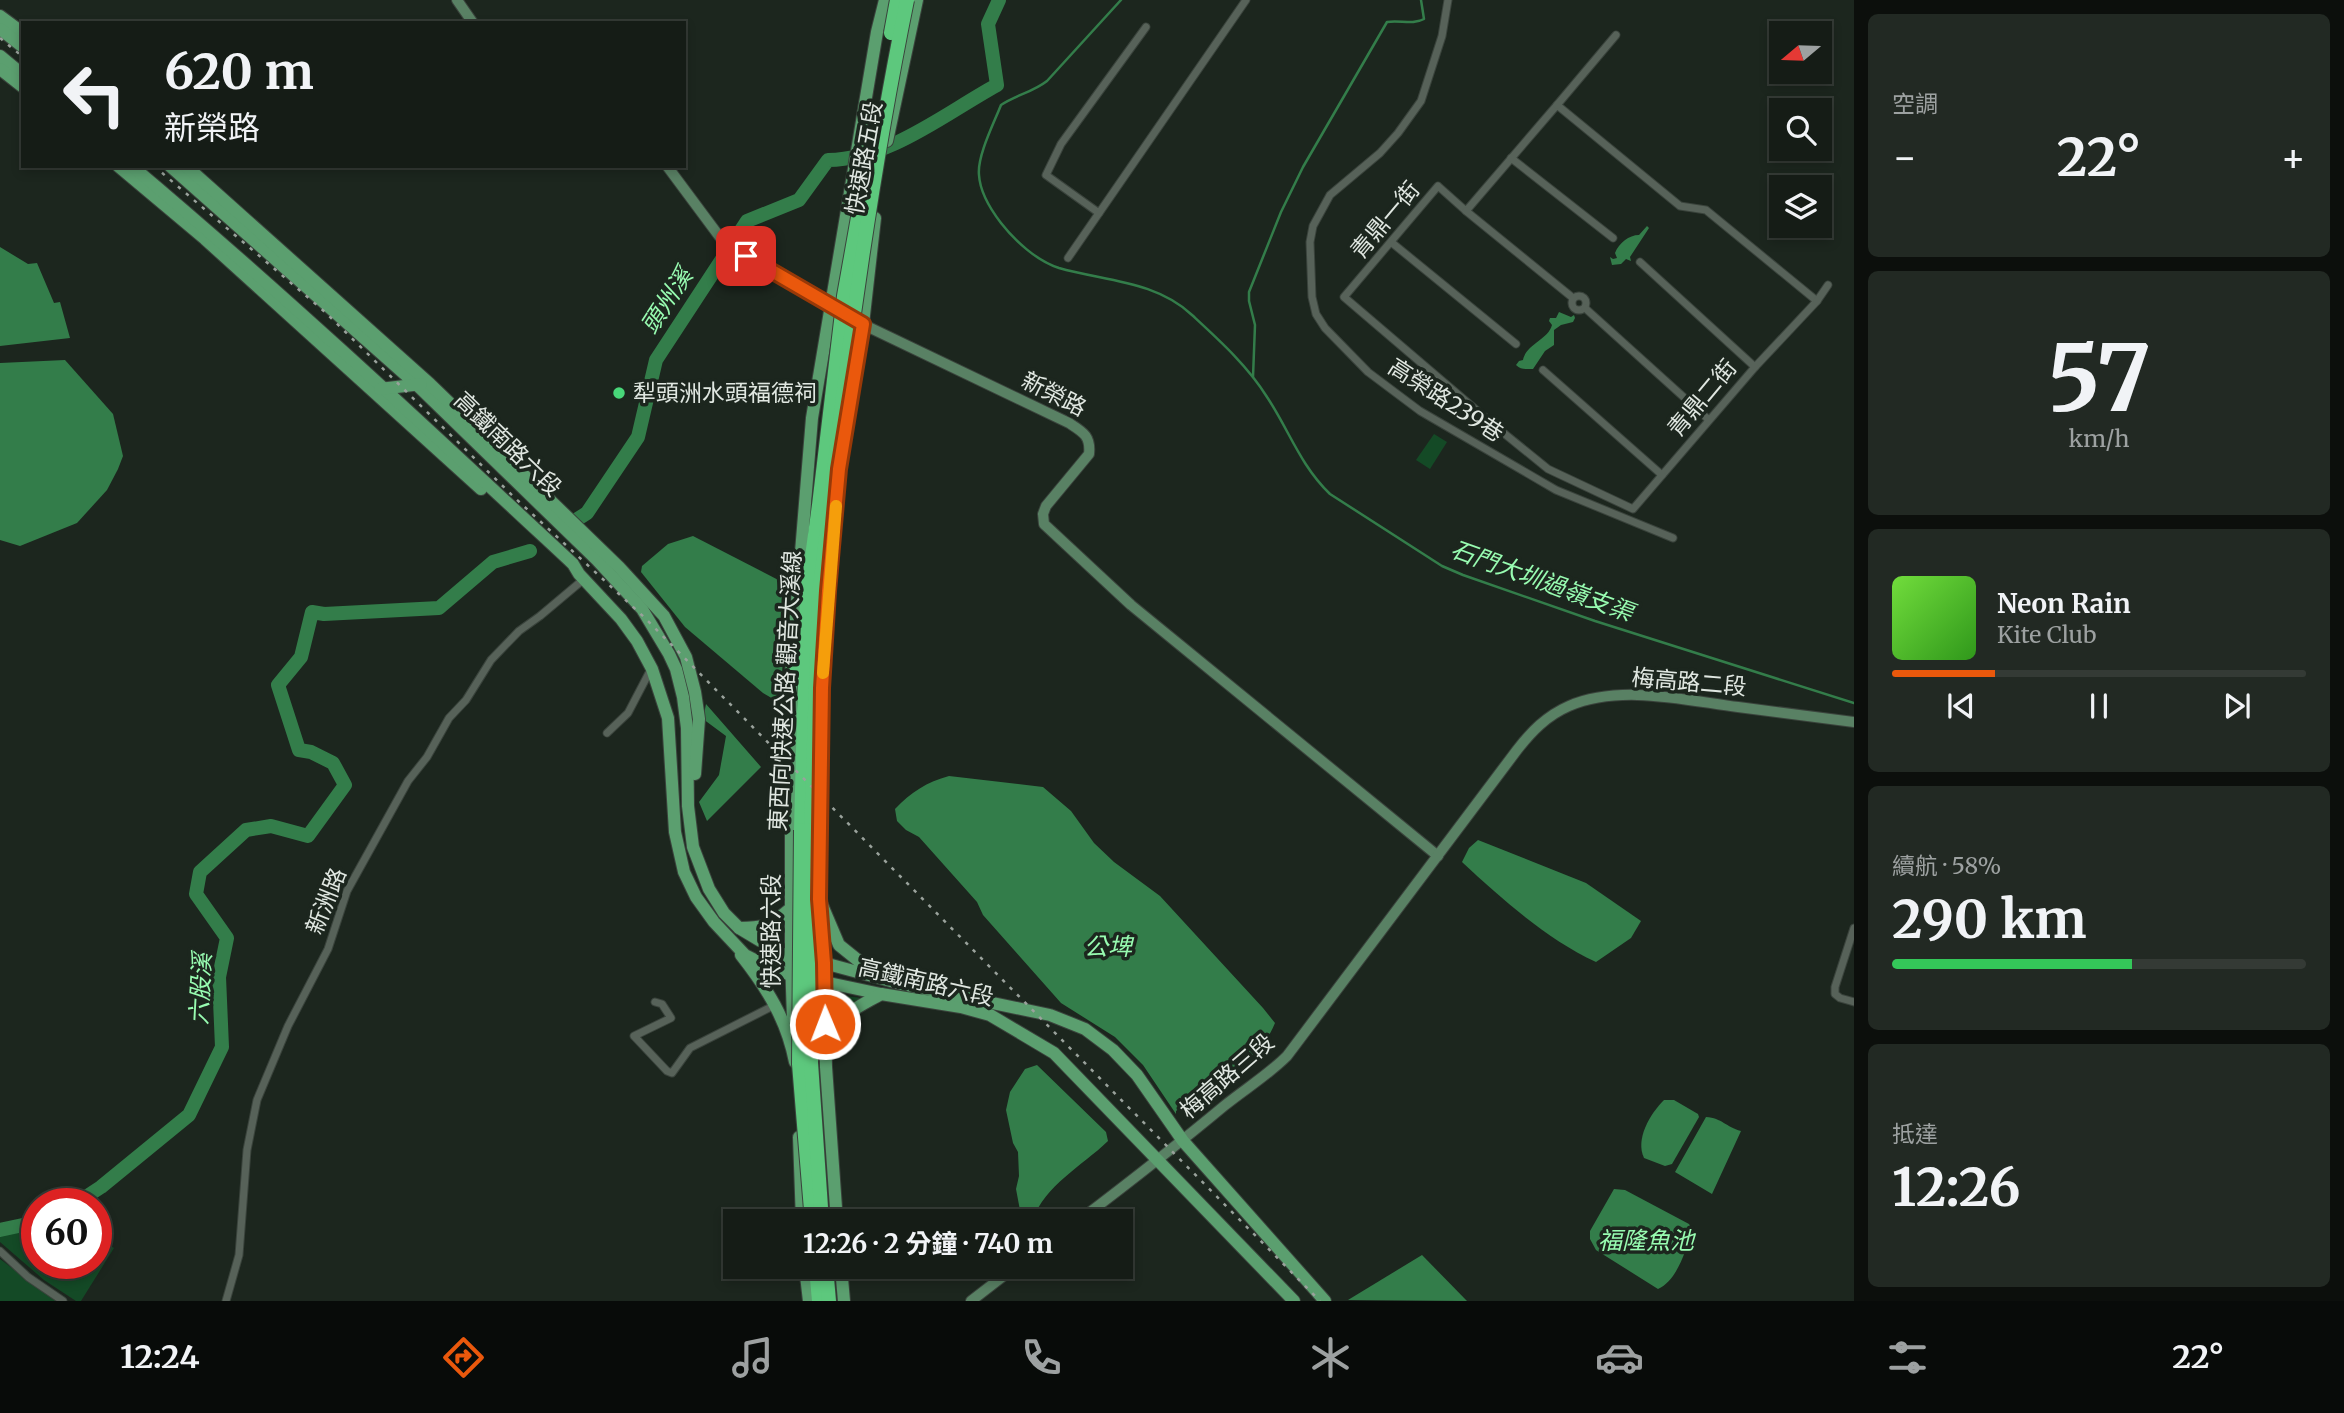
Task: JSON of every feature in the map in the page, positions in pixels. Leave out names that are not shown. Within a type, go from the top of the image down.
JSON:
[{"type":"highway","name":"東西向快速公路 觀音大溪線","points":[[825,505],[844,296],[897,0]]},
{"type":"highway","name":"東西向快速公路 觀音大溪線","points":[[811,1209],[799,1065],[813,594],[855,300],[889,88],[907,0]]},
{"type":"highway","points":[[790,682],[813,594]]},
{"type":"highway","points":[[813,594],[822,688]]},
{"type":"highway","name":"東西向快速公路 觀音大溪線","points":[[806,830],[811,1063],[821,1209]]},
{"type":"highway","points":[[817,1279],[819,1301]]},
{"type":"highway","points":[[827,1279],[829,1301]]},
{"type":"main road","name":"快速路五段","points":[[833,306],[877,32],[885,0]]},
{"type":"main road","name":"快速路五段","points":[[863,324],[878,182],[917,0]]},
{"type":"main road","points":[[0,16],[21,32]]},
{"type":"main road","points":[[0,29],[21,45]]},
{"type":"main road","points":[[0,57],[21,73]]},
{"type":"main road","points":[[0,69],[21,85]]},
{"type":"main road","name":"高鐵南路六段","points":[[120,168],[359,370]]},
{"type":"main road","name":"高鐵南路六段","points":[[134,168],[220,240],[536,539],[570,570],[581,576]]},
{"type":"main road","name":"高鐵南路六段","points":[[172,168],[417,385],[619,583],[652,622],[676,669],[683,697],[693,847],[709,889],[724,913],[739,928],[791,959],[824,963],[902,984],[1050,1015],[1085,1029],[1113,1050],[1137,1075],[1183,1141],[1325,1301]]},
{"type":"main road","name":"高鐵南路六段","points":[[188,168],[430,384],[644,593],[664,616],[686,657],[699,719],[690,823]]},
{"type":"main road","name":"快速路六段","points":[[801,1209],[791,975],[790,682],[812,418],[833,306]]},
{"type":"main road","name":"快速路六段","points":[[836,1209],[826,1067],[824,963],[819,899],[822,688],[839,469],[863,324]]},
{"type":"main road","points":[[359,370],[368,341]]},
{"type":"main road","points":[[379,389],[430,384]]},
{"type":"main road","name":"高鐵南路六段","points":[[379,389],[424,424],[573,564],[621,619],[652,669],[668,718],[675,832],[684,872],[696,897],[714,922],[745,955],[791,975],[961,1007],[990,1015],[1054,1053],[1294,1301]]},
{"type":"main road","points":[[424,424],[425,414],[436,403]]},
{"type":"main road","points":[[819,899],[839,945],[870,970],[902,984]]},
{"type":"main road","points":[[739,928],[761,928],[791,908]]},
{"type":"main road","points":[[714,922],[763,984],[776,1005],[791,1042],[795,1062]]},
{"type":"main road","points":[[826,1067],[834,1032],[841,1020],[852,1010],[881,994]]},
{"type":"main road","points":[[806,1279],[809,1301]]},
{"type":"main road","points":[[842,1279],[844,1301]]},
{"type":"street","points":[[457,0],[471,21]]},
{"type":"street","points":[[1068,258],[1245,0]]},
{"type":"street","name":"高榮路239巷","points":[[1448,0],[1442,36],[1417,108],[1380,153],[1330,195],[1313,226],[1310,242],[1312,297],[1316,314],[1325,328],[1368,372],[1420,411],[1556,490],[1673,538]]},
{"type":"street","points":[[1099,213],[1046,174],[1061,144],[1146,27]]},
{"type":"street","points":[[1616,35],[1466,211],[1573,298],[1583,296],[1587,303],[1585,307],[1709,420]]},
{"type":"street","points":[[1556,105],[1680,206],[1706,210],[1817,300]]},
{"type":"street","points":[[1511,158],[1613,238]]},
{"type":"street","name":"新榮路","points":[[668,168],[722,240],[863,324],[1069,423],[1087,435],[1090,444],[1088,454],[1046,506],[1044,524],[1131,605],[1438,856]]},
{"type":"street","name":"青鼎一街","points":[[1466,211],[1438,186],[1344,297],[1494,426]]},
{"type":"street","points":[[1391,242],[1516,344]]},
{"type":"street","points":[[1640,262],[1755,367]]},
{"type":"street","name":"青鼎二街","points":[[1494,426],[1548,469],[1633,509],[1828,285]]},
{"type":"street","points":[[1543,370],[1662,475]]},
{"type":"street","name":"新洲路","points":[[226,1301],[239,1255],[247,1150],[257,1100],[288,1026],[328,949],[347,891],[408,781],[428,757],[449,718],[466,700],[491,660],[581,576]]},
{"type":"street","points":[[607,733],[628,713],[652,669]]},
{"type":"street","name":"梅高路二段","points":[[1429,868],[1530,733],[1548,717],[1569,706],[1588,700],[1635,695],[1854,722]]},
{"type":"street","name":"梅高路三段","points":[[1094,1209],[1287,1056],[1429,868]]},
{"type":"street","points":[[1854,928],[1835,994],[1854,1003]]},
{"type":"street","points":[[654,1002],[662,1004],[671,1018],[634,1037],[672,1073],[690,1048],[776,1005]]},
{"type":"street","points":[[0,1251],[28,1277],[63,1301]]},
{"type":"street","points":[[971,1301],[999,1279]]},
{"type":"shaded area","points":[[1434,434],[1447,442],[1430,469],[1416,460]]},
{"type":"shaded area","points":[[829,994],[861,998],[844,1009],[830,1024]]},
{"type":"shaded area","points":[[21,1227],[21,1260],[0,1242],[0,1235]]},
{"type":"shaded area","points":[[0,1259],[21,1275],[21,1279],[27,1279],[56,1301],[0,1301]]},
{"type":"shaded area","points":[[95,1279],[81,1301],[76,1301],[44,1280]]},
{"type":"water","points":[[1647,226],[1649,228],[1630,257],[1631,261],[1626,259],[1621,264],[1612,265],[1610,257],[1617,258],[1615,253],[1622,243],[1639,235]]},
{"type":"water","points":[[0,247],[28,264],[37,263],[54,303],[60,302],[70,338],[0,346]]},
{"type":"water","points":[[1559,312],[1571,317],[1574,315],[1573,322],[1554,330],[1554,345],[1545,351],[1533,369],[1518,367],[1516,365],[1523,360],[1528,350],[1550,330],[1550,318],[1556,318]]},
{"type":"water","points":[[65,360],[113,414],[123,456],[107,490],[77,523],[20,546],[0,540],[0,363]]},
{"type":"water","points":[[693,536],[788,585],[780,703],[763,693],[685,627],[641,572],[642,566],[668,544]]},
{"type":"water","points":[[706,704],[761,767],[707,821],[699,802],[719,775],[726,736],[703,719]]},
{"type":"water","name":"公埤","points":[[949,776],[1043,787],[1071,811],[1094,843],[1114,862],[1160,896],[1275,1023],[1258,1051],[1233,1073],[1176,1111],[1176,1114],[1143,1065],[1115,1037],[1061,1003],[919,837],[897,821],[895,809],[907,798],[920,788]]},
{"type":"water","points":[[1478,840],[1586,883],[1641,921],[1631,938],[1596,962],[1542,930],[1462,862],[1469,848]]},
{"type":"water","points":[[1037,1065],[1106,1132],[1108,1141],[1055,1186],[1038,1209],[1020,1209],[1016,1189],[1019,1176],[1018,1152],[1013,1143],[1006,1110],[1010,1092],[1025,1069]]},
{"type":"water","points":[[1664,1100],[1674,1100],[1699,1117],[1672,1164],[1665,1166],[1644,1158],[1641,1143],[1649,1119]]},
{"type":"water","points":[[1706,1117],[1741,1131],[1712,1194],[1675,1172]]},
{"type":"water","name":"福隆魚池","points":[[1614,1189],[1625,1190],[1689,1224],[1693,1231],[1676,1272],[1658,1289],[1596,1250],[1590,1239],[1590,1231]]},
{"type":"water","points":[[1422,1255],[1467,1301],[1348,1300]]},
{"type":"waterway","name":"頭州溪","points":[[576,520],[587,513],[638,437],[656,360],[747,221],[799,200],[828,160],[851,158],[895,143],[997,85],[988,24],[999,0]]},
{"type":"waterway","name":"石門大圳過嶺支渠","points":[[1121,0],[1047,81],[1001,105],[990,130],[979,167],[981,188],[997,218],[1020,243],[1043,261],[1059,268],[1146,289],[1178,304],[1222,343],[1251,374],[1311,471],[1330,494],[1442,566],[1595,621],[1854,703]]},
{"type":"waterway","points":[[1253,377],[1255,325],[1249,292],[1281,212],[1303,167],[1387,22],[1415,22],[1424,19],[1421,0]]},
{"type":"waterway","name":"六股溪","points":[[99,1188],[189,1115],[222,1047],[219,977],[227,938],[196,894],[200,872],[246,830],[271,826],[308,836],[345,785],[333,763],[311,752],[299,750],[278,685],[301,657],[312,612],[324,614],[439,608],[493,562],[530,551]]},
{"type":"waterway","name":"六股溪","points":[[0,1230],[21,1225]]},
{"type":"railway","points":[[0,38],[21,55]]},
{"type":"railway","points":[[156,168],[325,312],[515,498],[645,618],[1320,1301]]},
{"type":"slow traffic","points":[[823,673],[836,506]]},
{"type":"place","name":"犁頭洲水頭福德祠","points":[[619,393]]},
{"type":"route","points":[[746,256],[863,324],[839,469],[822,688],[819,899],[825,1024]]}]
